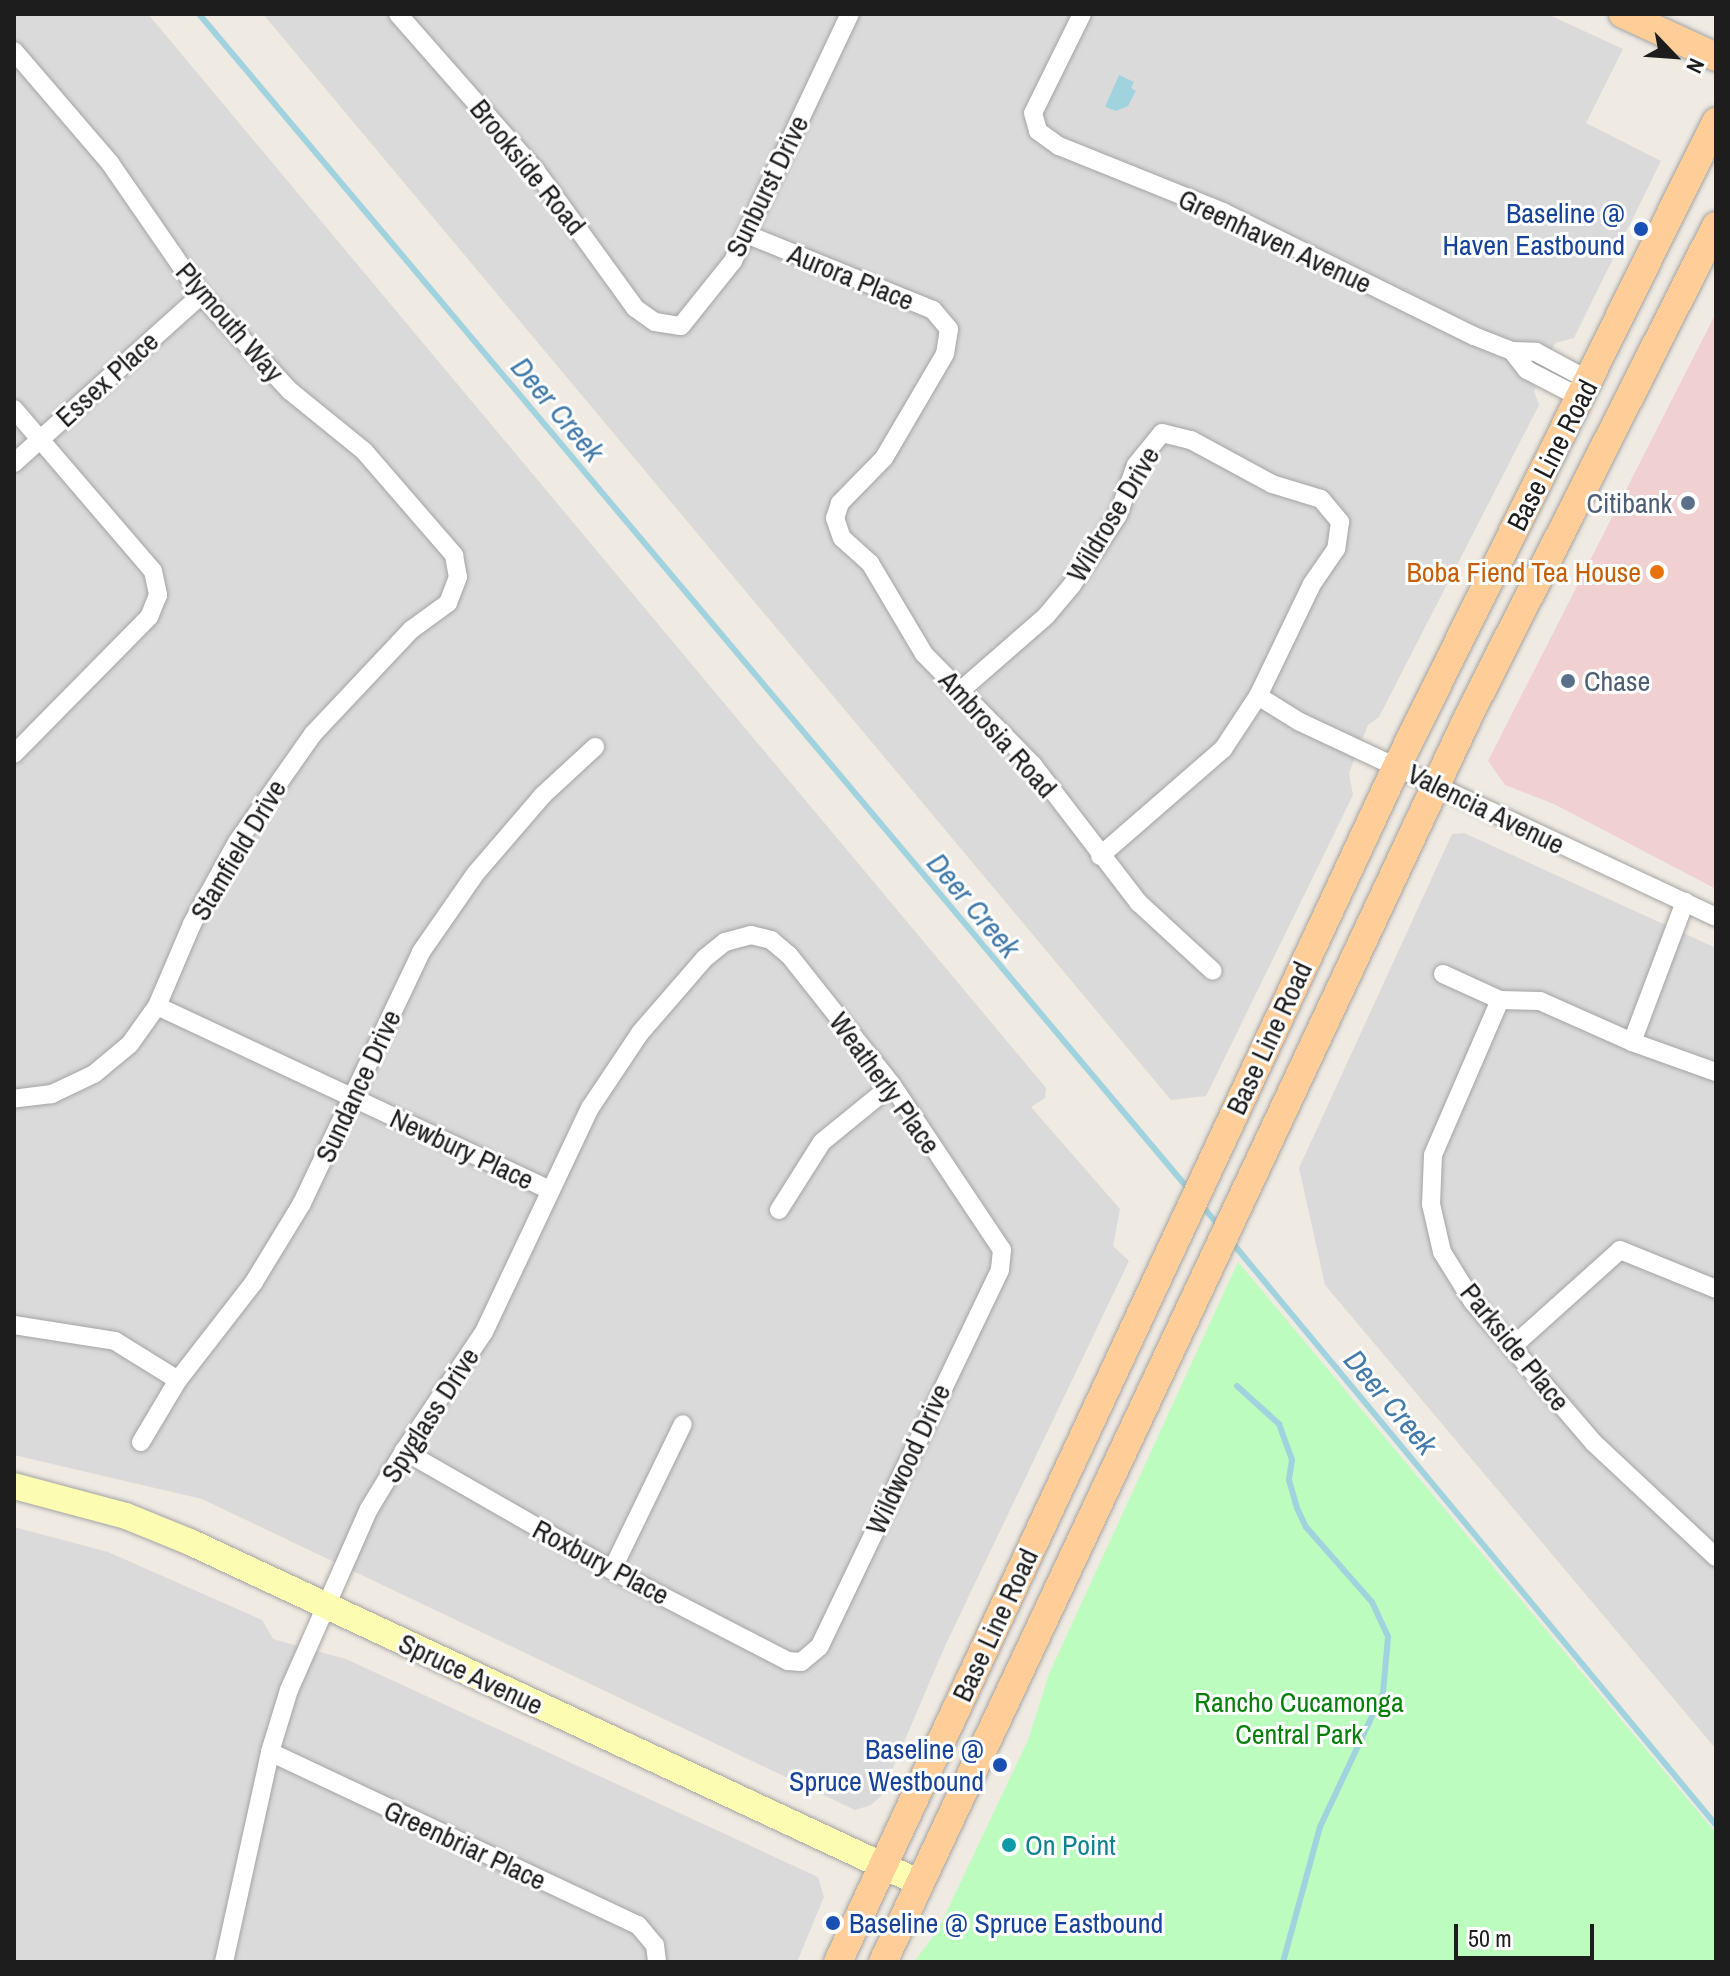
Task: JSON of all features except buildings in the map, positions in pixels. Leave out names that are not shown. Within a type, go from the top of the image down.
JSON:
[{"type":"main road","points":[[1623,14],[1716,57]]},
{"type":"main road","name":"Base Line Road","points":[[838,1962],[1397,766],[1716,122]]},
{"type":"main road","name":"Base Line Road","points":[[883,1962],[1228,1233],[1435,786],[1716,226]]},
{"type":"street","name":"Brookside Road","points":[[398,14],[536,171],[635,308],[655,322]]},
{"type":"street","name":"Sunburst Drive","points":[[655,322],[681,326],[733,261],[850,14]]},
{"type":"street","name":"Greenhaven Avenue","points":[[1082,14],[1033,113],[1038,131],[1059,146],[1223,212],[1512,351],[1536,352],[1586,389]]},
{"type":"street","name":"Plymouth Way","points":[[14,51],[110,163],[201,295],[290,391],[364,451],[454,555],[458,577]]},
{"type":"street","name":"Aurora Place","points":[[746,234],[933,310],[949,329],[945,354],[919,400],[884,458],[840,503],[835,518]]},
{"type":"street","name":"Essex Place","points":[[14,463],[201,295]]},
{"type":"street","points":[[14,409],[153,571],[158,595],[149,617],[14,754]]},
{"type":"street","name":"Wildrose Drive","points":[[959,692],[1046,616],[1072,585],[1118,515],[1136,465],[1162,433],[1191,440],[1272,484],[1321,499],[1340,522],[1336,549],[1312,584],[1258,696]]},
{"type":"street","name":"Ambrosia Road","points":[[835,518],[842,538],[870,563],[924,654],[1033,765],[1139,903],[1213,971]]},
{"type":"street","name":"Stamfield Drive","points":[[14,1099],[52,1094],[94,1074],[130,1044],[157,1006],[192,924],[237,842],[270,794],[313,734],[411,630],[448,603],[458,577]]},
{"type":"street","name":"Valencia Avenue","points":[[1258,696],[1300,722],[1716,917]]},
{"type":"street","points":[[1100,856],[1223,749],[1258,696]]},
{"type":"street","name":"Sundance Drive","points":[[141,1442],[178,1380],[275,1248],[430,939],[485,862],[543,795],[595,747]]},
{"type":"street","points":[[1632,1042],[1685,902]]},
{"type":"street","name":"Weatherly Place","points":[[751,935],[771,940],[789,955],[892,1085],[1002,1250]]},
{"type":"street","name":"Spyglass Drive","points":[[224,1962],[270,1752],[324,1605],[369,1509],[404,1451],[480,1339],[590,1108],[640,1033],[705,958],[725,942],[751,935]]},
{"type":"street","points":[[1443,974],[1500,1000],[1540,1001],[1632,1042],[1716,1072]]},
{"type":"street","name":"Parkside Place","points":[[1500,1000],[1433,1155],[1431,1204],[1442,1252],[1473,1302],[1594,1443],[1716,1557]]},
{"type":"street","name":"Newbury Place","points":[[157,1006],[549,1190]]},
{"type":"street","points":[[779,1210],[822,1142],[892,1085]]},
{"type":"street","name":"Wildwood Drive","points":[[801,1662],[819,1647],[1000,1270],[1002,1250]]},
{"type":"street","points":[[1512,1347],[1620,1250],[1716,1289]]},
{"type":"street","points":[[14,1325],[115,1341],[178,1380]]},
{"type":"street","points":[[612,1570],[683,1424]]},
{"type":"street","name":"Roxbury Place","points":[[404,1451],[612,1570],[788,1661],[801,1662]]},
{"type":"street","name":"Spruce Avenue","points":[[14,1486],[126,1516],[920,1883]]},
{"type":"street","name":"Greenbriar Place","points":[[270,1752],[638,1925],[656,1953]]},
{"type":"shaded area","points":[[14,14],[148,14],[1046,1088],[1045,1098],[1031,1107],[1120,1209],[1113,1246],[1129,1261],[945,1646],[881,1796],[871,1805],[855,1810],[202,1499],[14,1455]]},
{"type":"shaded area","points":[[263,14],[1547,14],[1623,49],[1586,123],[1661,161],[1574,338],[1555,343],[1534,391],[1539,405],[1379,717],[1368,725],[1349,773],[1353,795],[1206,1096],[1171,1100]]},
{"type":"shaded area","points":[[1716,313],[1716,889],[1554,804],[1505,785],[1488,761]]},
{"type":"shaded area","points":[[1464,833],[1716,948],[1716,1749],[1325,1285],[1299,1168],[1452,834]]},
{"type":"shaded area","points":[[14,1527],[108,1552],[262,1620],[273,1639],[346,1659],[818,1877],[824,1897],[797,1962],[14,1962]]},
{"type":"green space","name":"Rancho Cucamonga Central Park","points":[[1238,1262],[1716,1833],[1716,1962],[914,1962],[938,1930],[1028,1740],[1049,1674]]},
{"type":"water","points":[[1119,75],[1134,82],[1131,88],[1136,91],[1128,106],[1116,111],[1105,107]]},
{"type":"waterway","name":"Deer Creek","points":[[199,14],[1190,1191]]},
{"type":"waterway","name":"Deer Creek","points":[[1202,1206],[1221,1228]]},
{"type":"waterway","name":"Deer Creek","points":[[1230,1240],[1716,1825]]},
{"type":"waterway","points":[[1237,1386],[1279,1424],[1292,1460],[1289,1480],[1306,1527],[1372,1602],[1388,1637],[1383,1693],[1320,1827],[1283,1962]]},
{"type":"place","name":"Baseline @ Haven Eastbound","points":[[1641,229]]},
{"type":"place","name":"Citibank","points":[[1688,503]]},
{"type":"place","name":"Boba Fiend Tea House","points":[[1657,572]]},
{"type":"place","name":"Chase","points":[[1568,681]]},
{"type":"place","name":"Baseline @ Spruce Westbound","points":[[1000,1765]]},
{"type":"place","name":"On Point","points":[[1009,1845]]},
{"type":"place","name":"Baseline @ Spruce Eastbound","points":[[833,1923]]}]
